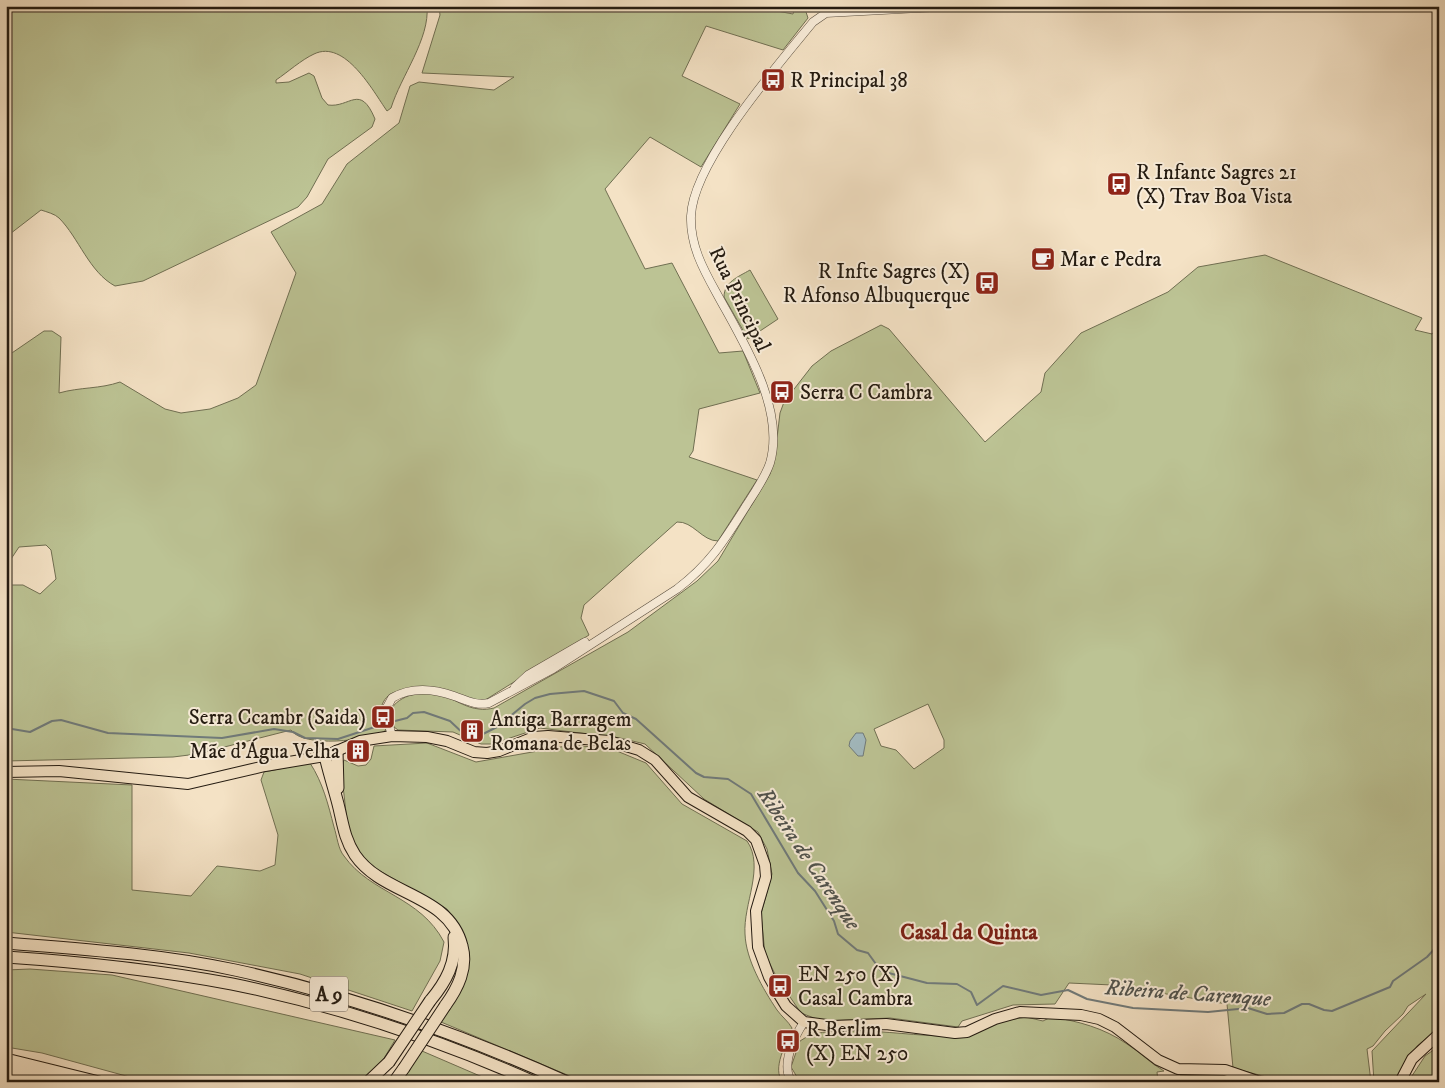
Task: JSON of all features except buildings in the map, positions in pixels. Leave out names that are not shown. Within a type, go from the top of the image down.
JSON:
[{"type":"highway","points":[[337,751],[339,807]]},
{"type":"highway","points":[[325,756],[339,807],[344,835],[355,856],[375,874],[436,907],[451,920],[460,938],[464,966],[455,993],[394,1082]]},
{"type":"highway","points":[[377,1082],[441,987],[453,964],[455,952],[451,920]]},
{"type":"highway","name":"A 9","points":[[6,943],[118,953],[234,970],[344,998],[448,1032],[567,1082]]},
{"type":"highway","name":"A 9","points":[[6,956],[116,967],[240,986],[350,1013],[442,1044],[534,1082]]},
{"type":"highway","points":[[6,1060],[100,1082]]},
{"type":"highway","points":[[368,1082],[389,1062]]},
{"type":"highway","points":[[6,1068],[72,1082]]},
{"type":"highway","points":[[6,1078],[25,1082]]},
{"type":"main road","points":[[6,772],[59,771],[188,784],[265,766],[325,756],[360,742],[392,736],[427,737],[447,741],[474,752],[487,753],[499,751],[534,737],[560,736],[609,741],[639,750],[655,760],[688,797],[747,831],[756,840],[765,865],[766,877],[756,911],[758,946],[769,977],[778,993],[786,1006],[804,1022],[834,1026],[886,1024],[955,1033],[967,1032],[994,1019],[1020,1012],[1075,1014],[1099,1019],[1115,1027],[1158,1060],[1178,1069],[1225,1070],[1260,1082]]},
{"type":"main road","points":[[1400,1082],[1412,1059],[1439,1034]]},
{"type":"street","name":"Rua Principal","points":[[392,736],[386,716],[389,701],[406,692],[437,692],[483,705],[489,704],[511,690],[528,675],[677,589],[714,556],[760,485],[772,455],[773,422],[765,394],[742,341],[698,257],[691,215],[696,194],[726,134],[813,22],[826,14],[957,6]]},
{"type":"street","points":[[792,1082],[788,1076],[786,1065],[804,1022]]},
{"type":"green space","points":[[6,6],[427,6],[427,19],[420,44],[391,108],[387,111],[357,69],[337,54],[325,51],[314,54],[276,80],[276,83],[289,82],[309,73],[314,76],[322,98],[328,105],[359,100],[370,108],[375,119],[372,127],[328,159],[307,197],[298,207],[143,281],[115,286],[106,280],[91,264],[66,226],[53,214],[41,210],[6,237]]},
{"type":"green space","points":[[439,6],[750,6],[793,14],[795,6],[804,6],[808,18],[783,50],[706,26],[682,76],[740,104],[701,167],[650,137],[605,189],[645,269],[672,263],[719,353],[743,351],[760,393],[699,409],[693,451],[689,457],[757,480],[718,541],[707,538],[688,525],[677,522],[584,605],[581,618],[589,635],[482,702],[441,693],[419,691],[394,692],[389,695],[382,705],[387,727],[385,731],[377,735],[351,740],[322,741],[308,739],[298,736],[291,730],[197,754],[173,757],[6,761],[6,585],[23,585],[40,594],[56,579],[51,550],[46,545],[19,547],[11,559],[8,553],[6,357],[44,331],[52,331],[61,337],[59,393],[120,382],[165,409],[181,413],[210,409],[238,398],[256,385],[296,273],[271,232],[322,204],[347,164],[399,123],[410,86],[419,82],[494,90],[514,77],[422,73],[440,15]]},
{"type":"green space","points":[[1265,255],[1422,318],[1415,330],[1432,334],[1439,326],[1439,1028],[1417,1046],[1397,1082],[1374,1082],[1372,1051],[1426,994],[1408,1006],[1403,1014],[1385,1031],[1373,1046],[1367,1049],[1371,1082],[1285,1082],[1233,1068],[1227,1004],[1112,985],[1069,983],[1055,1004],[1013,1005],[962,1021],[958,1027],[890,1018],[822,1021],[801,1013],[777,978],[765,954],[761,914],[772,874],[767,849],[758,832],[704,799],[645,744],[620,738],[540,728],[492,744],[481,744],[453,732],[398,730],[394,727],[390,711],[394,705],[405,697],[420,693],[442,695],[474,708],[494,708],[628,632],[697,581],[718,561],[770,474],[775,455],[780,413],[784,402],[812,366],[831,351],[881,325],[889,329],[985,442],[1041,392],[1045,373],[1081,333],[1168,292],[1198,267]],"holes":[[[928,704],[944,740],[944,748],[914,769],[896,750],[881,746],[874,729]]]},
{"type":"green space","points":[[750,270],[778,319],[748,339],[724,297],[726,287],[736,278]]},
{"type":"green space","points":[[427,743],[476,762],[572,745],[612,749],[646,763],[682,804],[747,841],[752,851],[754,862],[754,874],[745,922],[748,954],[766,993],[792,1028],[779,1063],[780,1077],[783,1082],[584,1082],[441,1022],[460,991],[465,940],[462,931],[447,909],[371,866],[356,849],[348,830],[341,768],[344,760],[358,766],[366,765],[371,759],[374,746]]},
{"type":"green space","points":[[310,763],[325,794],[339,846],[344,856],[355,869],[368,879],[422,914],[444,942],[440,961],[412,1011],[300,974],[189,953],[6,932],[6,779],[132,785],[132,890],[191,896],[217,866],[260,871],[275,865],[278,835],[261,780],[264,772]]},
{"type":"green space","points":[[30,969],[112,975],[395,1040],[383,1060],[360,1082],[148,1082],[42,1053],[6,1047],[6,970]]},
{"type":"green space","points":[[1026,1017],[1043,1021],[1051,1017],[1100,1029],[1118,1038],[1164,1071],[1157,1072],[1158,1082],[800,1082],[791,1067],[800,1041],[814,1034],[832,1031],[854,1031],[946,1036],[963,1035],[995,1023]]},
{"type":"green space","points":[[1439,1046],[1439,1082],[1408,1082],[1425,1056]]},
{"type":"green space","points":[[422,1051],[494,1082],[401,1082]]},
{"type":"green space","points":[[1223,1074],[1246,1082],[1181,1082],[1180,1076]]},
{"type":"water","points":[[856,733],[863,733],[866,740],[863,756],[858,756],[849,746]]},
{"type":"waterway","name":"Ribeira de Carenque","points":[[391,722],[407,718],[413,713],[424,712],[450,721],[467,737],[477,737],[497,727],[535,698],[550,694],[584,691],[614,701],[623,713],[636,719],[696,773],[704,777],[728,779],[751,794],[798,873],[815,891],[834,921],[838,934],[857,950],[868,953],[881,971],[927,983],[957,984],[971,992],[977,1005],[1003,986],[1041,995],[1068,990],[1087,999],[1133,1008],[1208,1012],[1248,1008],[1267,1014],[1284,1013],[1302,1004],[1309,1004],[1332,1011],[1390,987],[1393,981],[1427,957],[1439,944]]},
{"type":"waterway","name":"Ribeira de Carenque","points":[[6,728],[30,732],[52,721],[61,720],[108,733],[222,738],[274,729],[293,732],[305,738],[338,739],[384,724]]},
{"type":"waterway","points":[[316,739],[320,749]]},
{"type":"place","name":"R Principal 38","points":[[773,80]]},
{"type":"place","name":"R Infante Sagres 21 (X) Trav Boa Vista","points":[[1119,184]]},
{"type":"place","name":"Mar e Pedra","points":[[1043,259]]},
{"type":"place","name":"R Infte Sagres (X) R Afonso Albuquerque","points":[[987,283]]},
{"type":"place","name":"Serra C Cambra","points":[[782,392]]},
{"type":"place","name":"Serra Ccambr (Saida)","points":[[383,717]]},
{"type":"place","name":"Antiga Barragem Romana de Belas","points":[[472,731]]},
{"type":"place","name":"Mãe d'Água Velha","points":[[358,751]]},
{"type":"place","name":"EN 250 (X) Casal Cambra","points":[[780,986]]},
{"type":"place","name":"R Berlim (X) EN 250","points":[[788,1041]]},
{"type":"district","name":"Casal da Quinta","points":[[969,931]]}]
